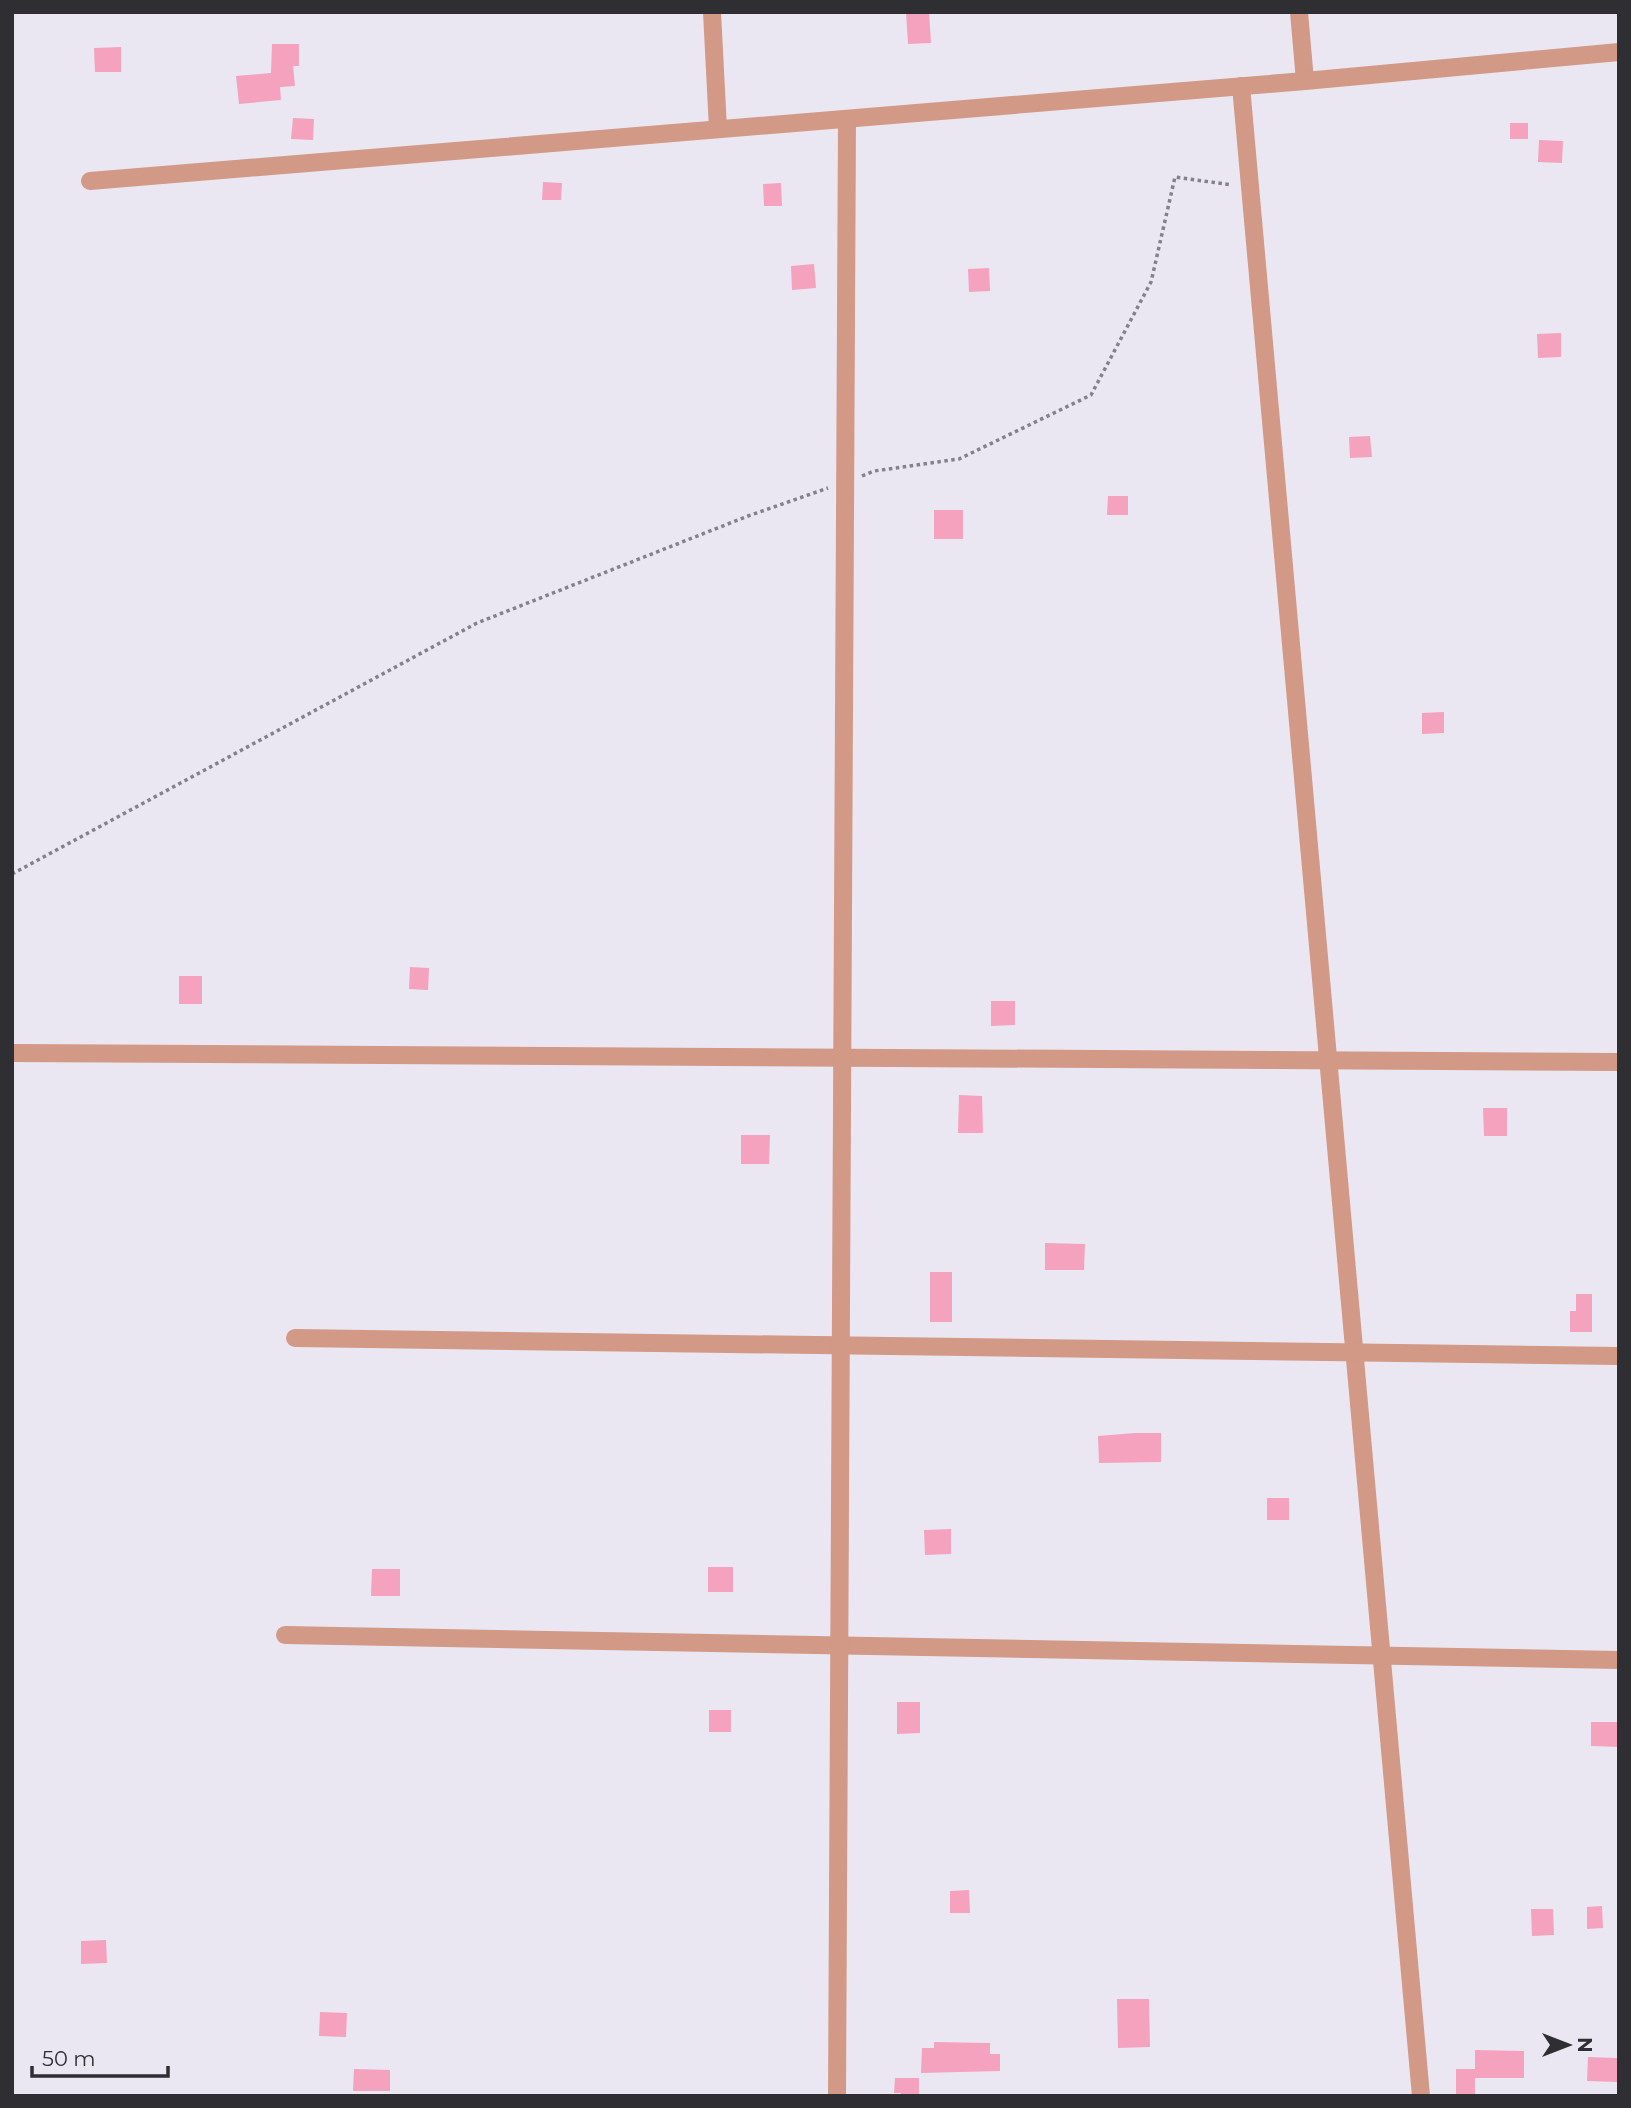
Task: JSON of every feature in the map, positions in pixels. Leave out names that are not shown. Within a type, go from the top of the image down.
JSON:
[{"type":"street","points":[[712,12],[718,129]]},
{"type":"street","points":[[1299,12],[1305,81]]},
{"type":"street","points":[[90,181],[1305,81],[1619,52]]},
{"type":"street","points":[[1241,86],[1421,2096]]},
{"type":"street","points":[[837,2096],[847,119]]},
{"type":"street","points":[[12,1053],[1619,1062]]},
{"type":"street","points":[[295,1338],[1619,1356]]},
{"type":"street","points":[[285,1635],[1619,1660]]},
{"type":"path","points":[[12,874],[477,623],[748,516],[874,471],[958,459],[1091,396],[1150,282],[1175,177],[1250,187]]},
{"type":"building","points":[[906,12],[929,12],[931,43],[908,44]]},
{"type":"building","points":[[272,44],[299,44],[299,66],[293,66],[295,86],[280,87],[281,100],[239,104],[236,76],[271,73]]},
{"type":"building","points":[[121,47],[121,72],[95,72],[94,48]]},
{"type":"building","points":[[293,118],[314,119],[313,140],[291,139]]},
{"type":"building","points":[[1510,123],[1528,123],[1528,139],[1510,139]]},
{"type":"building","points":[[1539,140],[1563,141],[1562,163],[1538,162]]},
{"type":"building","points":[[543,182],[562,183],[561,200],[542,200]]},
{"type":"building","points":[[781,183],[782,206],[764,206],[763,184]]},
{"type":"building","points":[[814,264],[816,288],[792,290],[791,266]]},
{"type":"building","points":[[989,268],[990,291],[969,292],[968,269]]},
{"type":"building","points":[[1561,333],[1561,357],[1538,358],[1537,334]]},
{"type":"building","points":[[1370,436],[1372,457],[1350,458],[1349,437]]},
{"type":"building","points":[[1108,496],[1128,496],[1128,515],[1107,515]]},
{"type":"building","points":[[934,510],[963,510],[963,539],[934,539]]},
{"type":"building","points":[[1444,712],[1444,733],[1422,734],[1422,713]]},
{"type":"building","points":[[410,967],[429,968],[428,990],[409,989]]},
{"type":"building","points":[[179,976],[202,976],[202,1004],[179,1004]]},
{"type":"building","points":[[991,1001],[1015,1001],[1015,1025],[991,1026]]},
{"type":"building","points":[[959,1095],[982,1096],[983,1133],[958,1133]]},
{"type":"building","points":[[1483,1108],[1507,1108],[1507,1136],[1484,1136]]},
{"type":"building","points":[[741,1135],[770,1135],[769,1164],[741,1164]]},
{"type":"building","points":[[1045,1243],[1085,1244],[1084,1270],[1045,1270]]},
{"type":"building","points":[[930,1272],[952,1272],[952,1322],[930,1322]]},
{"type":"building","points":[[1576,1294],[1592,1294],[1592,1332],[1570,1332],[1570,1311],[1576,1311]]},
{"type":"building","points":[[1161,1433],[1161,1462],[1099,1463],[1098,1436]]},
{"type":"building","points":[[1267,1498],[1289,1498],[1289,1520],[1267,1520]]},
{"type":"building","points":[[951,1529],[951,1554],[925,1555],[924,1530]]},
{"type":"building","points":[[708,1567],[733,1567],[733,1592],[708,1592]]},
{"type":"building","points":[[372,1569],[400,1569],[400,1596],[371,1596]]},
{"type":"building","points":[[897,1702],[920,1702],[920,1733],[897,1734]]},
{"type":"building","points":[[709,1710],[731,1710],[731,1732],[709,1732]]},
{"type":"building","points":[[1591,1722],[1619,1722],[1619,1747],[1591,1746]]},
{"type":"building","points":[[969,1890],[970,1913],[950,1913],[950,1891]]},
{"type":"building","points":[[1602,1906],[1603,1928],[1587,1929],[1587,1907]]},
{"type":"building","points":[[1531,1909],[1553,1909],[1554,1935],[1532,1936]]},
{"type":"building","points":[[106,1940],[107,1963],[81,1964],[81,1941]]},
{"type":"building","points":[[1117,1999],[1149,1999],[1150,2047],[1118,2048]]},
{"type":"building","points":[[320,2012],[347,2013],[346,2037],[319,2036]]},
{"type":"building","points":[[934,2042],[990,2043],[990,2054],[1000,2054],[1000,2071],[921,2073],[922,2048],[934,2048]]},
{"type":"building","points":[[1475,2050],[1524,2051],[1524,2078],[1475,2078],[1475,2096],[1456,2096],[1456,2069],[1475,2069]]},
{"type":"building","points":[[1588,2057],[1617,2058],[1617,2082],[1587,2081]]},
{"type":"building","points":[[354,2069],[390,2070],[390,2091],[353,2091]]},
{"type":"building","points":[[895,2078],[919,2078],[919,2096],[901,2096],[901,2093],[894,2093]]}]
